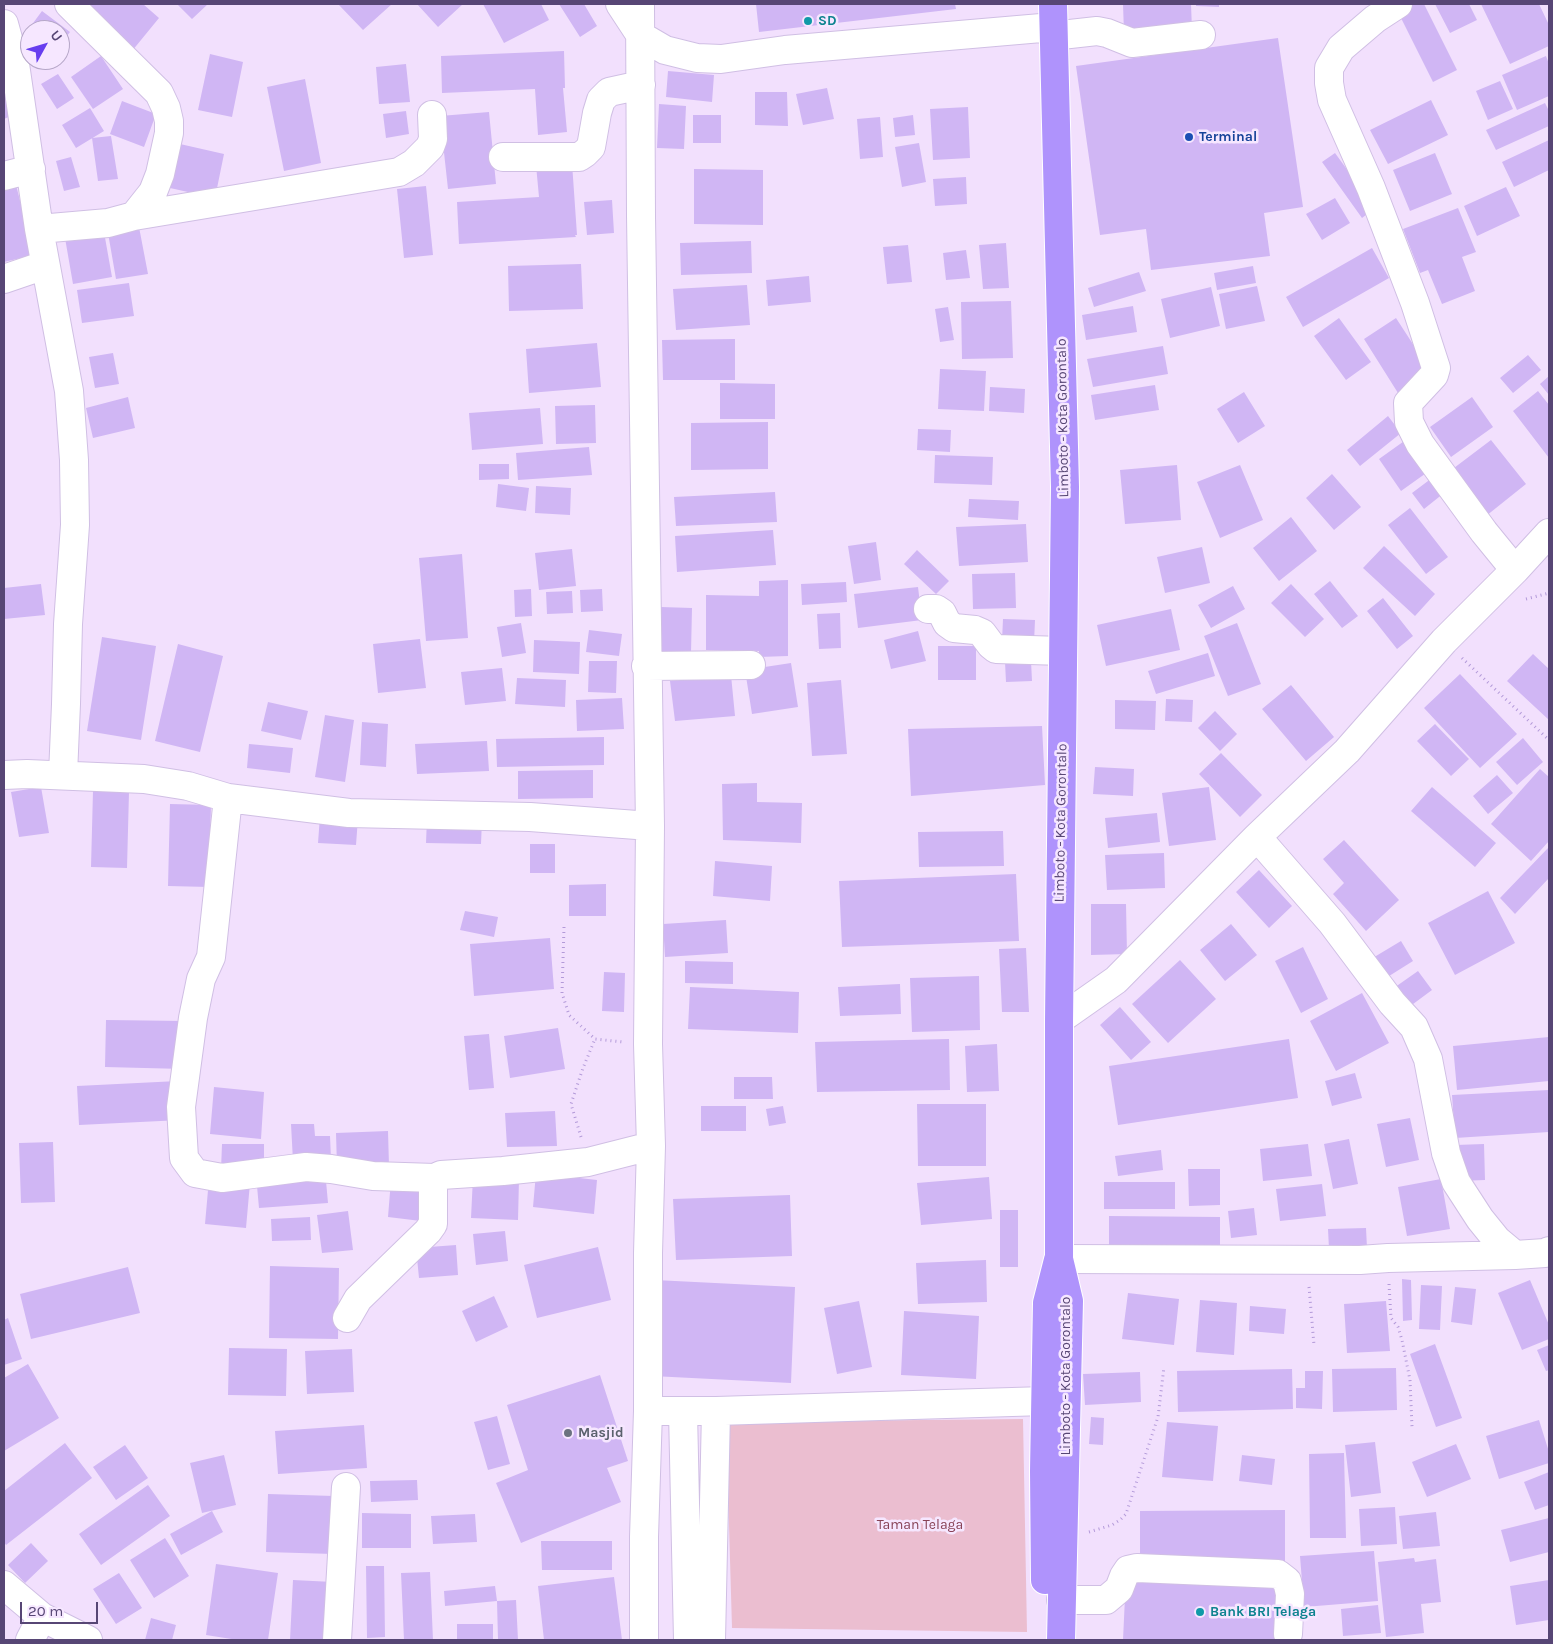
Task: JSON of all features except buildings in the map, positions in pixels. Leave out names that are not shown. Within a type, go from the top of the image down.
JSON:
[{"type":"highway","name":"Limboto - Kota Gorontalo","points":[[1053,22],[1065,488],[1058,1258],[1069,1301],[1061,1640]]},
{"type":"highway","points":[[1045,1640],[1047,1303],[1058,1258]]},
{"type":"street","points":[[69,4],[159,93],[166,108],[169,133],[160,174],[153,192],[134,216]]},
{"type":"street","points":[[620,4],[641,36],[665,50],[697,58],[721,59],[784,50],[1053,22],[1107,33],[1132,43],[1201,35]]},
{"type":"street","points":[[640,4],[646,666],[650,826],[648,1044],[651,1146],[644,1640]]},
{"type":"street","points":[[1398,4],[1374,19],[1341,48],[1329,68],[1332,100],[1371,188],[1415,303],[1436,368],[1434,375],[1408,403],[1409,422],[1420,444],[1484,532],[1515,570]]},
{"type":"street","points":[[4,24],[15,64],[39,229],[69,391],[74,460],[75,525],[68,624],[63,775]]},
{"type":"street","points":[[503,156],[578,157],[591,147],[596,113],[601,100],[609,92],[641,85]]},
{"type":"street","points":[[39,229],[108,223],[134,216],[399,172],[414,163],[430,147],[432,115]]},
{"type":"street","points":[[4,176],[31,170]]},
{"type":"street","points":[[4,279],[45,265]]},
{"type":"street","points":[[1059,1020],[1116,980],[1257,837],[1347,751],[1444,641],[1549,534]]},
{"type":"street","points":[[928,609],[936,609],[942,613],[947,623],[954,628],[975,630],[982,633],[991,646],[996,649],[1063,651]]},
{"type":"street","points":[[646,666],[751,665]]},
{"type":"street","points":[[4,775],[63,775],[144,779],[188,786],[228,798],[349,813],[530,817],[650,826]]},
{"type":"street","points":[[228,798],[211,957],[202,979],[193,1018],[181,1107],[184,1158],[195,1174],[222,1178],[306,1167],[331,1168],[372,1176],[435,1178],[441,1175],[588,1162],[651,1146]]},
{"type":"street","points":[[1257,837],[1332,923],[1392,1003],[1414,1027],[1428,1059],[1446,1153],[1456,1182],[1480,1220],[1497,1240],[1514,1255]]},
{"type":"street","points":[[347,1318],[358,1299],[433,1224],[433,1185],[435,1178]]},
{"type":"street","points":[[1058,1258],[1307,1261],[1548,1253]]},
{"type":"street","points":[[648,1411],[716,1412],[1045,1401]]},
{"type":"street","points":[[683,1411],[688,1640]]},
{"type":"street","points":[[711,1640],[716,1412]]},
{"type":"street","points":[[336,1640],[346,1487]]},
{"type":"street","points":[[1061,1600],[1106,1600],[1118,1588],[1128,1570],[1137,1568],[1278,1574],[1287,1581],[1290,1594],[1288,1634]]},
{"type":"street","points":[[4,1586],[36,1629],[88,1640]]},
{"type":"path","points":[[1444,641],[1549,740]]},
{"type":"path","points":[[564,927],[562,993],[569,1015],[595,1039],[648,1044]]},
{"type":"path","points":[[588,1162],[571,1104],[595,1039]]},
{"type":"path","points":[[1388,1258],[1391,1318],[1398,1327],[1402,1340],[1410,1380],[1412,1427]]},
{"type":"path","points":[[1307,1261],[1314,1344]]},
{"type":"path","points":[[1064,1539],[1112,1525],[1126,1514],[1158,1417],[1164,1367]]},
{"type":"green space","name":"Taman Telaga","points":[[1023,1419],[1027,1632],[732,1628],[726,1422]]},
{"type":"place","name":"SD","points":[[808,21]]},
{"type":"place","name":"Terminal","points":[[1189,137]]},
{"type":"place","name":"Masjid","points":[[568,1433]]},
{"type":"place","name":"Bank BRI Telaga","points":[[1200,1612]]}]
